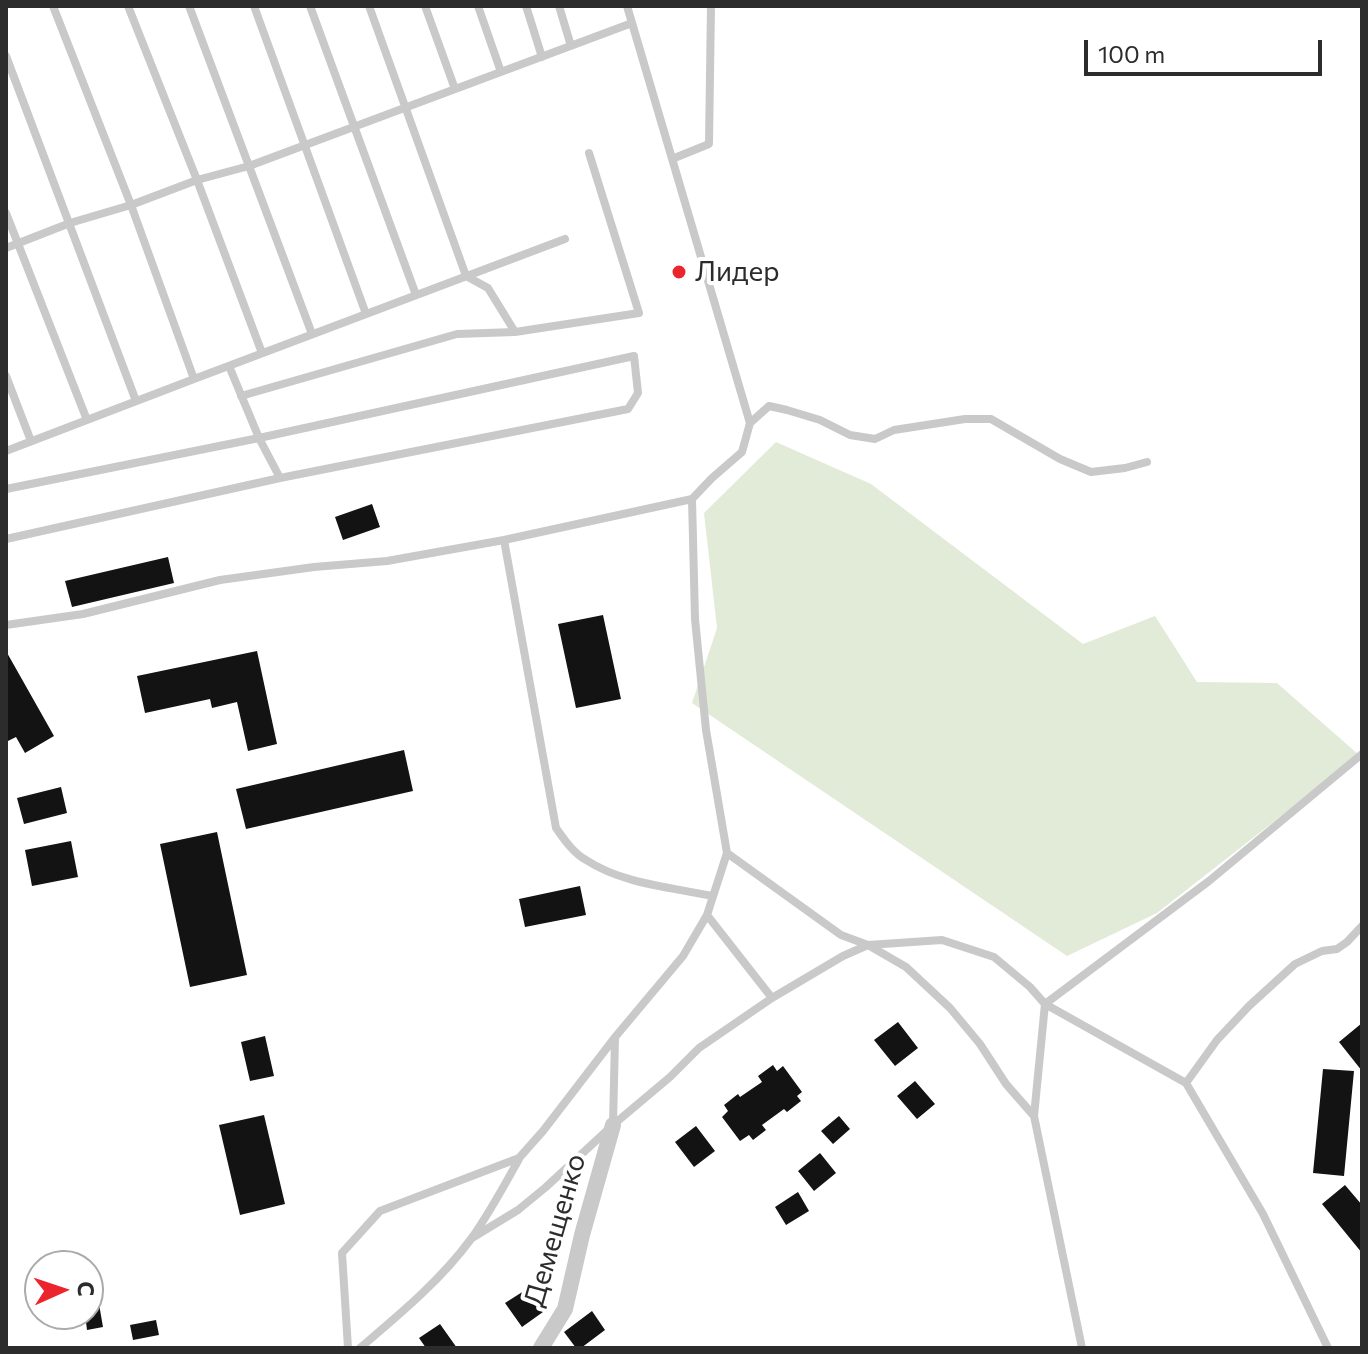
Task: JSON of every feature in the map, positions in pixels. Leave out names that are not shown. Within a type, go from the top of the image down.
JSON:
[{"type":"street","name":"Демещенко","points":[[541,1348],[565,1309],[613,1125]]},
{"type":"lane","points":[[53,6],[131,205],[194,379]]},
{"type":"lane","points":[[128,6],[262,353]]},
{"type":"lane","points":[[189,6],[312,334]]},
{"type":"lane","points":[[254,6],[366,314]]},
{"type":"lane","points":[[310,6],[416,295]]},
{"type":"lane","points":[[369,6],[466,276],[488,288],[515,332]]},
{"type":"lane","points":[[425,6],[455,89]]},
{"type":"lane","points":[[478,6],[501,72]]},
{"type":"lane","points":[[526,6],[542,57]]},
{"type":"lane","points":[[559,6],[571,46]]},
{"type":"lane","points":[[6,625],[83,614],[220,580],[387,561],[504,540],[692,499],[742,452],[750,423],[627,6]]},
{"type":"lane","points":[[672,159],[709,144],[711,6]]},
{"type":"lane","points":[[6,248],[197,180],[249,166],[632,23]]},
{"type":"lane","points":[[6,56],[136,401]]},
{"type":"lane","points":[[241,396],[457,334],[515,332],[639,313],[589,153]]},
{"type":"lane","points":[[6,213],[87,420]]},
{"type":"lane","points":[[6,451],[565,239]]},
{"type":"lane","points":[[6,489],[259,438],[634,356],[638,393],[628,409],[280,478],[6,539]]},
{"type":"lane","points":[[229,366],[259,438],[280,478]]},
{"type":"lane","points":[[6,376],[31,441]]},
{"type":"lane","points":[[750,423],[769,406],[820,420],[850,435],[875,439],[894,430],[965,419],[991,419],[1060,459],[1091,472],[1147,462]]},
{"type":"lane","points":[[360,1348],[411,1305],[472,1238],[519,1158],[683,956],[707,915],[727,853],[704,714],[695,619],[692,499]]},
{"type":"lane","points":[[504,540],[556,828],[568,845],[585,860],[630,881],[712,896]]},
{"type":"lane","points":[[1082,1348],[1034,1116],[1045,1004],[1209,881],[1362,754]]},
{"type":"lane","points":[[727,853],[841,935],[868,945],[906,967],[950,1008],[980,1044],[1006,1084],[1034,1116]]},
{"type":"lane","points":[[707,915],[772,998]]},
{"type":"lane","points":[[1186,1083],[1217,1040],[1295,964],[1322,951],[1337,949],[1362,926]]},
{"type":"lane","points":[[472,1238],[518,1210],[699,1048],[772,998],[843,956],[868,945],[942,940],[994,957],[1045,1004],[1186,1083],[1263,1214],[1328,1348]]},
{"type":"lane","points":[[613,1125],[616,1036]]},
{"type":"lane","points":[[348,1348],[342,1253],[380,1211],[519,1158]]},
{"type":"green space","points":[[776,442],[871,484],[1083,644],[1155,616],[1197,682],[1277,683],[1359,755],[1157,913],[1067,956],[692,703],[717,628],[704,513]]},
{"type":"building","points":[[372,504],[380,527],[343,540],[335,517]]},
{"type":"building","points":[[168,557],[174,583],[72,607],[65,581]]},
{"type":"building","points":[[603,615],[621,699],[576,708],[558,624]]},
{"type":"building","points":[[6,651],[54,736],[25,753],[16,737],[6,742]]},
{"type":"building","points":[[257,651],[277,744],[248,751],[237,702],[212,708],[210,699],[145,713],[137,676]]},
{"type":"building","points":[[404,750],[413,791],[246,829],[236,789]]},
{"type":"building","points":[[61,787],[67,813],[24,824],[17,798]]},
{"type":"building","points":[[217,832],[247,975],[190,987],[160,844]]},
{"type":"building","points":[[71,841],[78,877],[32,886],[25,850]]},
{"type":"building","points":[[580,886],[586,915],[525,927],[519,899]]},
{"type":"building","points":[[898,1022],[918,1048],[895,1066],[874,1040]]},
{"type":"building","points":[[1362,1023],[1362,1071],[1339,1042]]},
{"type":"building","points":[[265,1036],[274,1076],[250,1081],[241,1042]]},
{"type":"building","points":[[773,1065],[777,1071],[783,1066],[802,1092],[797,1096],[801,1101],[762,1125],[766,1130],[753,1140],[749,1135],[740,1141],[722,1117],[728,1111],[724,1105],[762,1082],[758,1076]]},
{"type":"building","points":[[1323,1069],[1354,1071],[1344,1176],[1313,1173]]},
{"type":"building","points":[[915,1081],[935,1104],[917,1119],[897,1096]]},
{"type":"building","points":[[264,1115],[285,1204],[240,1215],[219,1125]]},
{"type":"building","points":[[839,1116],[850,1129],[833,1144],[821,1131]]},
{"type":"building","points":[[696,1126],[715,1151],[694,1167],[675,1142]]},
{"type":"building","points":[[820,1153],[836,1173],[814,1191],[798,1171]]},
{"type":"building","points":[[1345,1185],[1362,1205],[1362,1253],[1322,1204]]},
{"type":"building","points":[[798,1192],[809,1211],[786,1225],[775,1207]]},
{"type":"building","points":[[527,1289],[543,1312],[522,1327],[505,1303]]},
{"type":"building","points":[[592,1311],[605,1330],[581,1348],[576,1348],[564,1332]]},
{"type":"building","points":[[156,1320],[159,1335],[133,1340],[130,1325]]},
{"type":"building","points":[[440,1324],[457,1348],[426,1348],[419,1338]]},
{"type":"place","name":"Лидер","points":[[679,272]]}]
